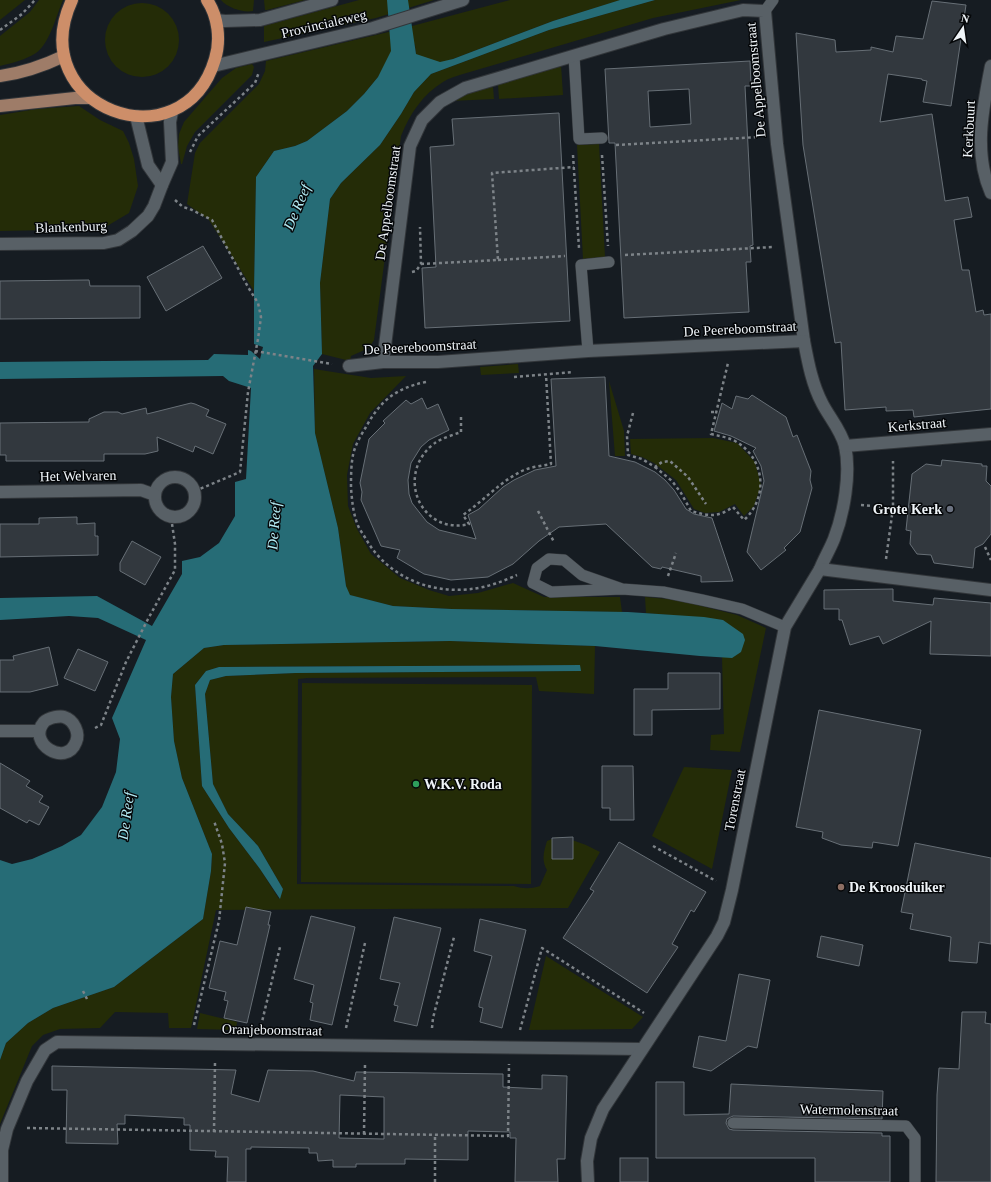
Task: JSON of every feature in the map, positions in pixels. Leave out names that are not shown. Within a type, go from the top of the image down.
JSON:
[{"type":"highway","points":[[72,0],[65,18],[62,37],[64,56],[73,79],[89,98],[103,107],[119,114],[136,116],[152,116],[172,112],[198,94],[213,66],[218,43],[216,20],[207,0]]},
{"type":"main road","points":[[0,76],[41,67],[64,56]]},
{"type":"main road","points":[[0,106],[89,98]]},
{"type":"street","name":"Provincialeweg","points":[[216,20],[260,20],[332,0]]},
{"type":"street","name":"Provincialeweg","points":[[213,66],[373,28],[463,0]]},
{"type":"street","name":"De Appelboomstraat","points":[[383,362],[410,146],[422,120],[440,102],[465,88],[672,27],[743,10],[765,11],[776,136],[804,341]]},
{"type":"street","name":"Kerkbuurt","points":[[991,66],[984,103],[981,160],[987,185],[991,193]]},
{"type":"street","name":"Blankenburg","points":[[0,244],[104,243],[118,240],[132,231],[148,216],[154,206],[172,162],[170,122],[172,112]]},
{"type":"street","points":[[136,116],[148,165],[162,185]]},
{"type":"street","name":"De Peereboomstraat","points":[[349,366],[383,362],[438,362],[588,351],[804,341],[811,376],[821,402],[842,437],[845,446]]},
{"type":"street","name":"Kerkstraat","points":[[845,446],[991,434]]},
{"type":"street","name":"Torenstraat","points":[[588,1182],[587,1161],[591,1138],[603,1109],[717,936],[724,922],[732,890],[785,627],[820,569],[834,539],[844,507],[847,474],[845,446]]},
{"type":"street","points":[[173,476],[187,480],[195,491],[195,505],[185,515],[171,517],[162,513],[156,504],[155,495],[161,482],[173,476]]},
{"type":"street","name":"Het Welvaren","points":[[0,492],[141,490],[155,495]]},
{"type":"street","points":[[820,569],[991,590]]},
{"type":"street","points":[[0,731],[39,731]]},
{"type":"street","name":"Oranjeboomstraat","points":[[2,1182],[2,1150],[7,1129],[28,1081],[45,1050],[57,1042],[642,1049]]},
{"type":"lane","points":[[765,11],[773,0]]},
{"type":"lane","points":[[574,56],[579,139],[602,142]]},
{"type":"lane","points":[[588,351],[580,260],[609,259]]},
{"type":"lane","points":[[622,589],[582,575],[564,560],[549,559],[537,568],[533,583],[551,592],[622,589],[663,592],[742,609],[785,627]]},
{"type":"lane","name":"Watermolenstraat","points":[[733,1124],[906,1126],[915,1138],[915,1182]]},
{"type":"path","points":[[0,30],[22,14],[34,0]]},
{"type":"path","points":[[190,153],[198,136],[255,83],[260,70],[260,54]]},
{"type":"path","points":[[776,136],[680,142],[602,142],[609,259],[791,246]]},
{"type":"path","points":[[421,264],[498,260],[580,260],[573,146],[579,139]]},
{"type":"path","points":[[498,260],[492,173],[574,167]]},
{"type":"path","points":[[162,185],[183,207],[212,220],[258,303],[261,317],[248,392],[240,472],[195,491]]},
{"type":"path","points":[[256,351],[323,362]]},
{"type":"path","points":[[633,413],[627,436],[628,455],[642,459],[655,467],[672,481],[691,511],[714,516],[722,514],[733,507],[744,520],[750,515],[759,497],[761,489],[759,469],[754,459],[741,445],[733,440],[710,434],[728,362]]},
{"type":"path","points":[[506,377],[576,372]]},
{"type":"path","points":[[461,417],[461,432],[435,442],[422,456],[416,471],[415,484],[417,499],[422,508],[432,517],[444,524],[459,526],[469,524],[463,515],[503,482],[522,471],[550,464],[546,413],[546,375]]},
{"type":"path","points":[[427,381],[413,384],[385,400],[374,413],[353,454],[351,477],[352,501],[357,524],[372,550],[387,566],[402,576],[420,584],[451,590],[473,589],[537,568]]},
{"type":"path","points":[[711,412],[716,412]]},
{"type":"path","points":[[886,560],[892,508],[894,442]]},
{"type":"path","points":[[655,467],[662,462],[670,461],[688,477],[706,504]]},
{"type":"path","points":[[860,504],[892,508]]},
{"type":"path","points":[[538,511],[564,560]]},
{"type":"path","points":[[95,728],[101,725],[126,662],[175,570],[175,544],[171,517]]},
{"type":"path","points":[[985,546],[991,560]]},
{"type":"path","points":[[663,592],[676,553]]},
{"type":"path","points":[[191,1044],[219,921],[222,892],[224,863],[222,844],[214,821]]},
{"type":"path","points":[[653,846],[732,890]]},
{"type":"path","points":[[430,1046],[433,1018],[454,937]]},
{"type":"path","points":[[342,1045],[365,943]]},
{"type":"path","points":[[257,1044],[280,947]]},
{"type":"path","points":[[7,1129],[508,1136],[512,1048],[542,948],[660,1023]]},
{"type":"path","points":[[83,991],[87,999]]},
{"type":"path","points":[[214,1132],[215,1044]]},
{"type":"path","points":[[364,1134],[365,1046]]},
{"type":"path","points":[[434,1182],[435,1134]]},
{"type":"green space","points":[[0,0],[25,0],[0,20]]},
{"type":"green space","points":[[39,0],[63,0],[45,43],[36,53],[18,61],[0,66],[0,36],[30,12]]},
{"type":"green space","points":[[221,0],[254,0],[253,11],[236,9]]},
{"type":"green space","points":[[264,0],[305,0],[265,10]]},
{"type":"green space","points":[[359,0],[434,0],[376,18],[264,42],[264,26]]},
{"type":"green space","points":[[510,0],[621,0],[553,21],[445,62],[435,62],[416,55],[415,44],[384,68],[364,94],[347,111],[307,141],[295,146],[274,151],[256,177],[254,291],[209,220],[187,204],[195,153],[200,143],[259,84],[265,71],[266,61],[397,30]]},
{"type":"green space","points":[[655,0],[741,0],[653,18],[450,78],[436,87],[423,99],[408,120],[401,136],[374,340],[369,348],[351,356],[350,361],[322,354],[320,283],[330,199],[341,183],[380,145],[414,92],[431,74],[549,30]]},
{"type":"green space","points":[[142,3],[163,9],[173,19],[179,40],[173,61],[163,71],[142,77],[121,71],[111,61],[105,40],[111,19],[121,9]]},
{"type":"green space","points":[[252,64],[254,67],[252,75],[195,132],[187,146],[181,164],[178,147],[179,134],[184,122],[222,78],[236,68]]},
{"type":"green space","points":[[561,65],[563,95],[499,99],[498,84]]},
{"type":"green space","points":[[493,87],[494,99],[451,101],[466,94]]},
{"type":"green space","points":[[79,106],[100,120],[123,131],[129,143],[134,159],[138,186],[129,213],[102,229],[0,231],[0,115],[37,109]]},
{"type":"green space","points":[[599,144],[605,257],[583,259],[577,145]]},
{"type":"green space","points":[[518,364],[519,373],[481,375],[480,367]]},
{"type":"green space","points":[[314,369],[371,378],[406,376],[370,413],[353,444],[347,475],[348,506],[357,529],[371,554],[400,578],[429,590],[449,596],[478,593],[513,583],[544,597],[620,597],[622,612],[452,609],[393,606],[349,595],[346,586],[338,528],[315,433]]},
{"type":"green space","points":[[609,381],[624,431],[625,456],[615,456]]},
{"type":"green space","points":[[713,438],[737,443],[755,462],[761,485],[754,506],[744,516],[735,504],[719,512],[705,513],[694,509],[676,480],[654,463],[642,457],[631,454],[630,439]]},
{"type":"green space","points":[[645,597],[678,600],[737,615],[766,628],[740,752],[710,750],[711,735],[724,734],[722,657],[741,652],[723,620],[646,613]]},
{"type":"green space","points":[[450,641],[595,646],[594,694],[539,691],[536,677],[298,679],[297,884],[514,886],[530,888],[540,886],[547,870],[544,863],[544,852],[547,841],[557,837],[572,840],[600,852],[568,908],[216,910],[191,1028],[169,1028],[168,1013],[115,1012],[100,1028],[60,1029],[43,1035],[32,1046],[0,1124],[0,1060],[6,1043],[28,1023],[53,1008],[114,987],[203,919],[211,871],[212,854],[182,778],[174,741],[171,697],[173,674],[204,648],[224,645]],"holes":[[[579,665],[580,671],[296,673],[226,676],[210,680],[205,694],[213,784],[228,814],[258,846],[283,889],[279,899],[260,869],[229,828],[202,786],[195,685],[206,671],[219,667]]]},
{"type":"green space","name":"W.K.V. Roda","points":[[302,683],[532,685],[531,884],[301,882]]},
{"type":"green space","points":[[684,767],[732,770],[712,869],[652,836]]},
{"type":"green space","points":[[546,956],[643,1017],[632,1029],[529,1030]]},
{"type":"green space","points":[[200,1013],[237,1022],[236,1030],[197,1029]]},
{"type":"water","name":"De Reef","points":[[387,0],[408,0],[416,54],[440,62],[453,59],[553,21],[620,0],[655,0],[549,30],[431,74],[414,92],[380,145],[341,183],[330,199],[320,283],[322,354],[313,366],[315,433],[338,528],[346,586],[350,595],[393,606],[452,609],[628,612],[704,617],[723,620],[743,634],[745,640],[741,652],[732,658],[595,646],[450,641],[224,645],[204,648],[173,674],[171,697],[174,741],[182,778],[212,854],[211,871],[203,919],[114,987],[53,1008],[28,1023],[6,1043],[0,1060],[0,860],[12,864],[32,859],[62,846],[81,835],[102,807],[116,772],[120,739],[112,718],[146,640],[98,618],[69,616],[0,620],[0,598],[97,596],[152,626],[182,574],[182,561],[200,557],[219,543],[235,516],[235,482],[246,479],[251,388],[229,381],[223,376],[0,379],[0,362],[208,360],[214,354],[248,355],[248,350],[260,359],[263,347],[254,344],[256,177],[274,151],[295,146],[307,141],[347,111],[378,77],[391,51]]},
{"type":"water","points":[[580,665],[581,671],[296,673],[226,676],[210,680],[205,694],[213,784],[228,814],[258,846],[283,889],[280,899],[260,869],[229,828],[202,786],[195,685],[206,671],[219,667]]},
{"type":"building","points":[[932,1],[966,5],[951,106],[923,102],[927,81],[888,74],[880,122],[932,114],[945,201],[968,197],[972,217],[954,220],[962,270],[969,270],[976,312],[983,310],[984,315],[991,314],[991,409],[914,417],[913,410],[886,411],[886,407],[845,410],[841,342],[835,343],[803,145],[796,33],[835,40],[836,52],[871,50],[871,47],[893,52],[896,36],[923,39]]},
{"type":"building","points":[[750,61],[751,86],[745,86],[753,245],[750,246],[751,262],[746,262],[749,312],[624,318],[615,143],[609,143],[605,69]],"holes":[[[689,89],[691,124],[650,127],[648,91]]]},
{"type":"building","points":[[559,113],[570,321],[425,328],[422,268],[436,267],[430,147],[454,145],[452,119]]},
{"type":"building","points":[[203,246],[222,278],[166,311],[147,277]]},
{"type":"building","points":[[89,280],[90,286],[140,286],[140,318],[0,319],[0,281]]},
{"type":"building","points":[[605,377],[609,456],[635,462],[655,472],[674,490],[686,509],[694,514],[712,518],[733,581],[701,582],[701,576],[662,567],[661,569],[652,567],[606,524],[559,527],[539,541],[513,564],[488,577],[451,580],[424,574],[397,558],[400,550],[381,546],[361,500],[362,492],[360,483],[369,439],[385,423],[383,421],[406,400],[411,404],[422,398],[427,409],[438,404],[449,430],[429,440],[421,447],[411,463],[408,480],[409,494],[412,503],[427,522],[439,530],[476,539],[468,515],[479,509],[503,487],[514,480],[535,470],[556,466],[551,379]]},
{"type":"building","points":[[752,395],[786,417],[793,437],[797,435],[811,471],[810,480],[812,488],[800,532],[784,548],[786,550],[761,570],[747,552],[764,481],[761,466],[753,451],[756,448],[731,436],[714,431],[722,403],[732,409],[736,396],[748,399]]},
{"type":"building","points":[[191,403],[209,410],[206,416],[226,424],[213,454],[195,446],[193,452],[157,437],[158,451],[145,454],[104,454],[104,461],[6,461],[6,455],[0,455],[0,423],[89,422],[89,419],[104,412],[118,412],[122,414],[146,408],[147,414]]},
{"type":"building","name":"Grote Kerk","points":[[942,460],[982,464],[982,466],[987,466],[986,481],[991,486],[991,534],[983,544],[975,548],[973,568],[934,563],[931,555],[917,554],[910,544],[911,531],[906,530],[912,474],[926,464],[941,466]]},
{"type":"building","points":[[77,517],[77,524],[95,523],[95,536],[98,536],[98,555],[0,557],[0,524],[39,524],[39,518]]},
{"type":"building","points":[[132,541],[161,557],[145,585],[120,571],[120,563]]},
{"type":"building","points":[[893,589],[893,601],[933,605],[934,598],[991,603],[991,656],[930,654],[931,621],[883,644],[879,636],[850,645],[842,620],[839,620],[839,609],[824,609],[824,590]]},
{"type":"building","points":[[49,647],[58,685],[30,692],[0,692],[0,660],[14,660],[13,656]]},
{"type":"building","points":[[78,649],[108,662],[95,691],[64,678]]},
{"type":"building","points":[[668,673],[720,673],[720,709],[652,710],[652,735],[634,735],[634,689],[668,689]]},
{"type":"building","points":[[819,710],[921,730],[898,846],[873,842],[872,848],[841,845],[822,838],[823,832],[796,827]]},
{"type":"building","points":[[0,763],[30,781],[26,786],[43,796],[39,802],[49,807],[39,825],[29,820],[27,823],[0,808]]},
{"type":"building","points":[[602,766],[633,766],[634,820],[610,820],[610,808],[602,808]]},
{"type":"building","points":[[573,837],[573,859],[552,859],[552,838]]},
{"type":"building","points":[[619,842],[706,892],[694,912],[691,910],[672,944],[678,947],[647,993],[563,938],[594,891],[590,889]]},
{"type":"building","points":[[915,843],[991,858],[991,944],[979,942],[977,963],[949,961],[951,937],[910,929],[913,914],[901,912]]},
{"type":"building","points":[[246,907],[271,912],[268,925],[270,925],[247,1023],[224,1018],[228,1001],[224,1000],[226,992],[209,988],[220,941],[237,945]]},
{"type":"building","points":[[311,916],[355,927],[332,1025],[310,1020],[313,1003],[310,1002],[314,985],[294,979]]},
{"type":"building","points":[[394,917],[441,928],[417,1026],[394,1021],[398,1006],[394,1005],[400,983],[380,979]]},
{"type":"building","points":[[480,919],[526,930],[502,1028],[480,1022],[483,1008],[479,1007],[479,1004],[492,956],[474,951]]},
{"type":"building","points":[[821,936],[863,945],[859,966],[817,957]]},
{"type":"building","points":[[739,974],[770,980],[757,1048],[748,1046],[711,1071],[693,1067],[699,1036],[726,1041]]},
{"type":"building","points":[[962,1012],[986,1012],[985,1023],[991,1024],[991,1182],[936,1182],[937,1095],[939,1068],[959,1069]]},
{"type":"building","points":[[52,1066],[236,1070],[231,1094],[259,1102],[268,1070],[313,1071],[354,1081],[356,1072],[503,1074],[503,1087],[542,1089],[542,1075],[567,1076],[565,1159],[557,1159],[558,1182],[515,1182],[516,1138],[510,1138],[510,1132],[468,1131],[468,1160],[405,1159],[405,1164],[356,1164],[356,1167],[333,1167],[333,1160],[318,1161],[317,1153],[309,1153],[309,1148],[251,1147],[251,1149],[246,1149],[246,1182],[227,1182],[228,1157],[215,1157],[216,1151],[190,1150],[190,1125],[184,1125],[184,1118],[125,1115],[125,1124],[117,1124],[118,1144],[66,1143],[67,1090],[52,1090]],"holes":[[[340,1095],[384,1097],[384,1139],[339,1138]]]},
{"type":"building","points":[[656,1082],[684,1082],[684,1115],[729,1114],[731,1084],[883,1091],[882,1119],[733,1116],[727,1119],[726,1123],[729,1129],[733,1130],[882,1133],[882,1136],[890,1136],[890,1182],[815,1182],[815,1158],[656,1158]]},
{"type":"building","points":[[620,1158],[648,1158],[648,1182],[620,1182]]},
{"type":"place","name":"Grote Kerk","points":[[950,509]]},
{"type":"place","name":"W.K.V. Roda","points":[[416,784]]},
{"type":"place","name":"De Kroosduiker","points":[[841,887]]}]
